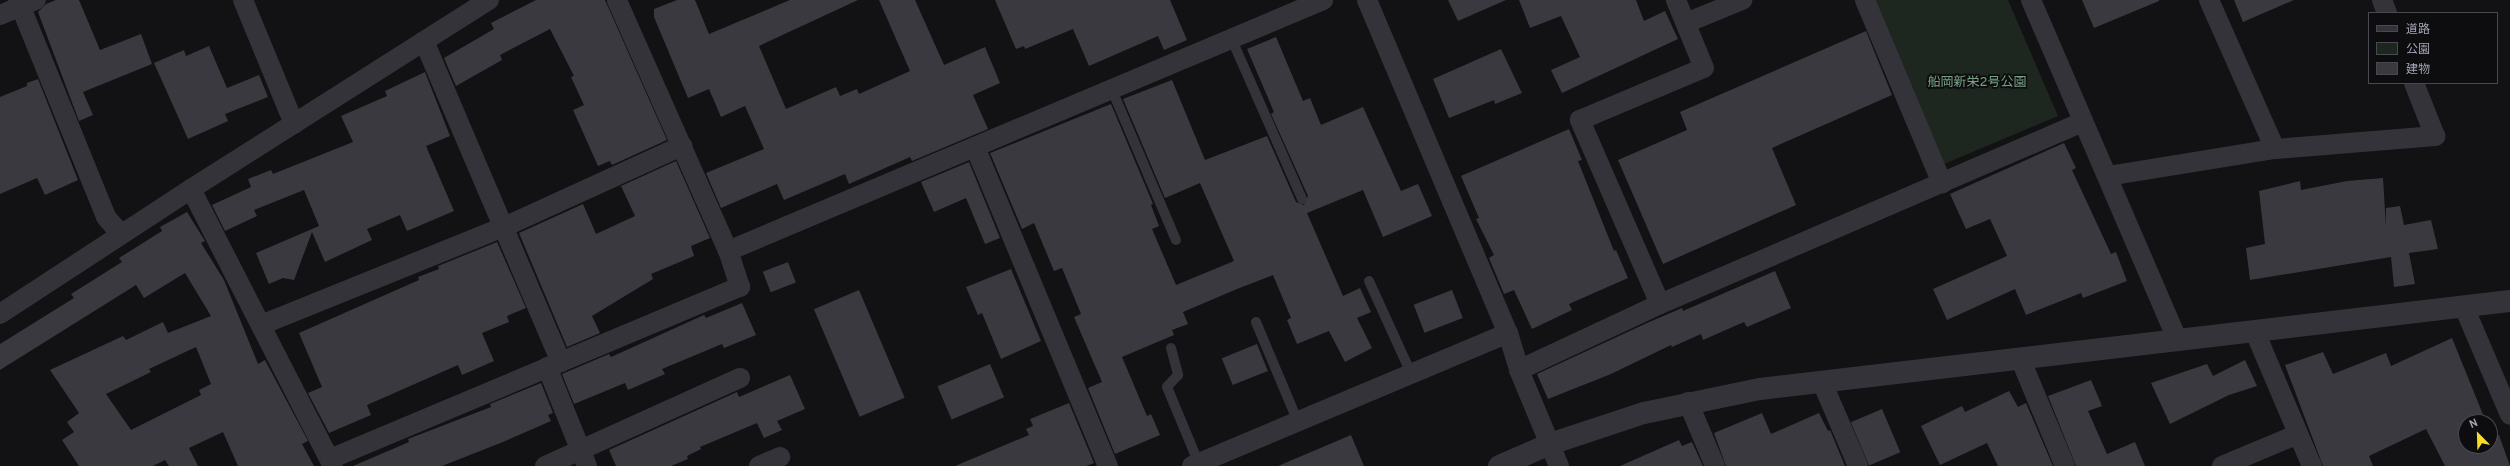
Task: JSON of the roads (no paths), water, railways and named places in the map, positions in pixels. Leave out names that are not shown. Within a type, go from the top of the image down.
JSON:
[{"type":"street","points":[[243,0],[294,124]]},
{"type":"street","points":[[191,189],[331,462],[554,364],[740,287],[728,252],[618,0]]},
{"type":"street","points":[[728,252],[1324,0]]},
{"type":"street","points":[[1367,0],[1508,333],[1519,370],[1559,466]]},
{"type":"street","points":[[1660,304],[1580,120],[1704,68],[1676,0]]},
{"type":"street","points":[[1686,23],[1742,0]]},
{"type":"street","points":[[1865,0],[1942,183]]},
{"type":"street","points":[[2031,0],[2178,341]]},
{"type":"street","points":[[2209,0],[2275,149]]},
{"type":"street","points":[[0,15],[25,2],[106,217],[121,234]]},
{"type":"street","points":[[0,314],[121,234],[424,41],[478,3]]},
{"type":"street","points":[[424,41],[504,227],[554,364],[584,459]]},
{"type":"street","points":[[2108,176],[2275,149],[2435,136],[2414,84]]},
{"type":"street","points":[[1519,370],[1660,304],[2083,122]]},
{"type":"street","points":[[261,325],[504,227],[682,146]]},
{"type":"street","points":[[975,147],[1108,466]]},
{"type":"street","points":[[1499,466],[1550,444],[1644,413],[1688,402],[1760,389],[2510,301]]},
{"type":"street","points":[[2464,307],[2510,415]]},
{"type":"street","points":[[2255,332],[2312,466]]},
{"type":"street","points":[[1196,465],[1508,333]]},
{"type":"street","points":[[2020,358],[2065,466]]},
{"type":"street","points":[[545,466],[584,459],[740,378]]},
{"type":"street","points":[[1822,382],[1858,466]]},
{"type":"street","points":[[1688,402],[1715,466]]},
{"type":"street","points":[[2222,466],[2298,434]]},
{"type":"street","points":[[759,466],[780,457]]},
{"type":"lane","points":[[1232,40],[1302,200]]},
{"type":"lane","points":[[1112,90],[1176,240]]},
{"type":"lane","points":[[1369,281],[1411,373]]},
{"type":"lane","points":[[1256,322],[1298,422]]},
{"type":"lane","points":[[1171,348],[1178,375],[1167,387],[1196,465]]},
{"type":"park label","name":"船岡新栄2号公園","points":[[1977,83]]}]
